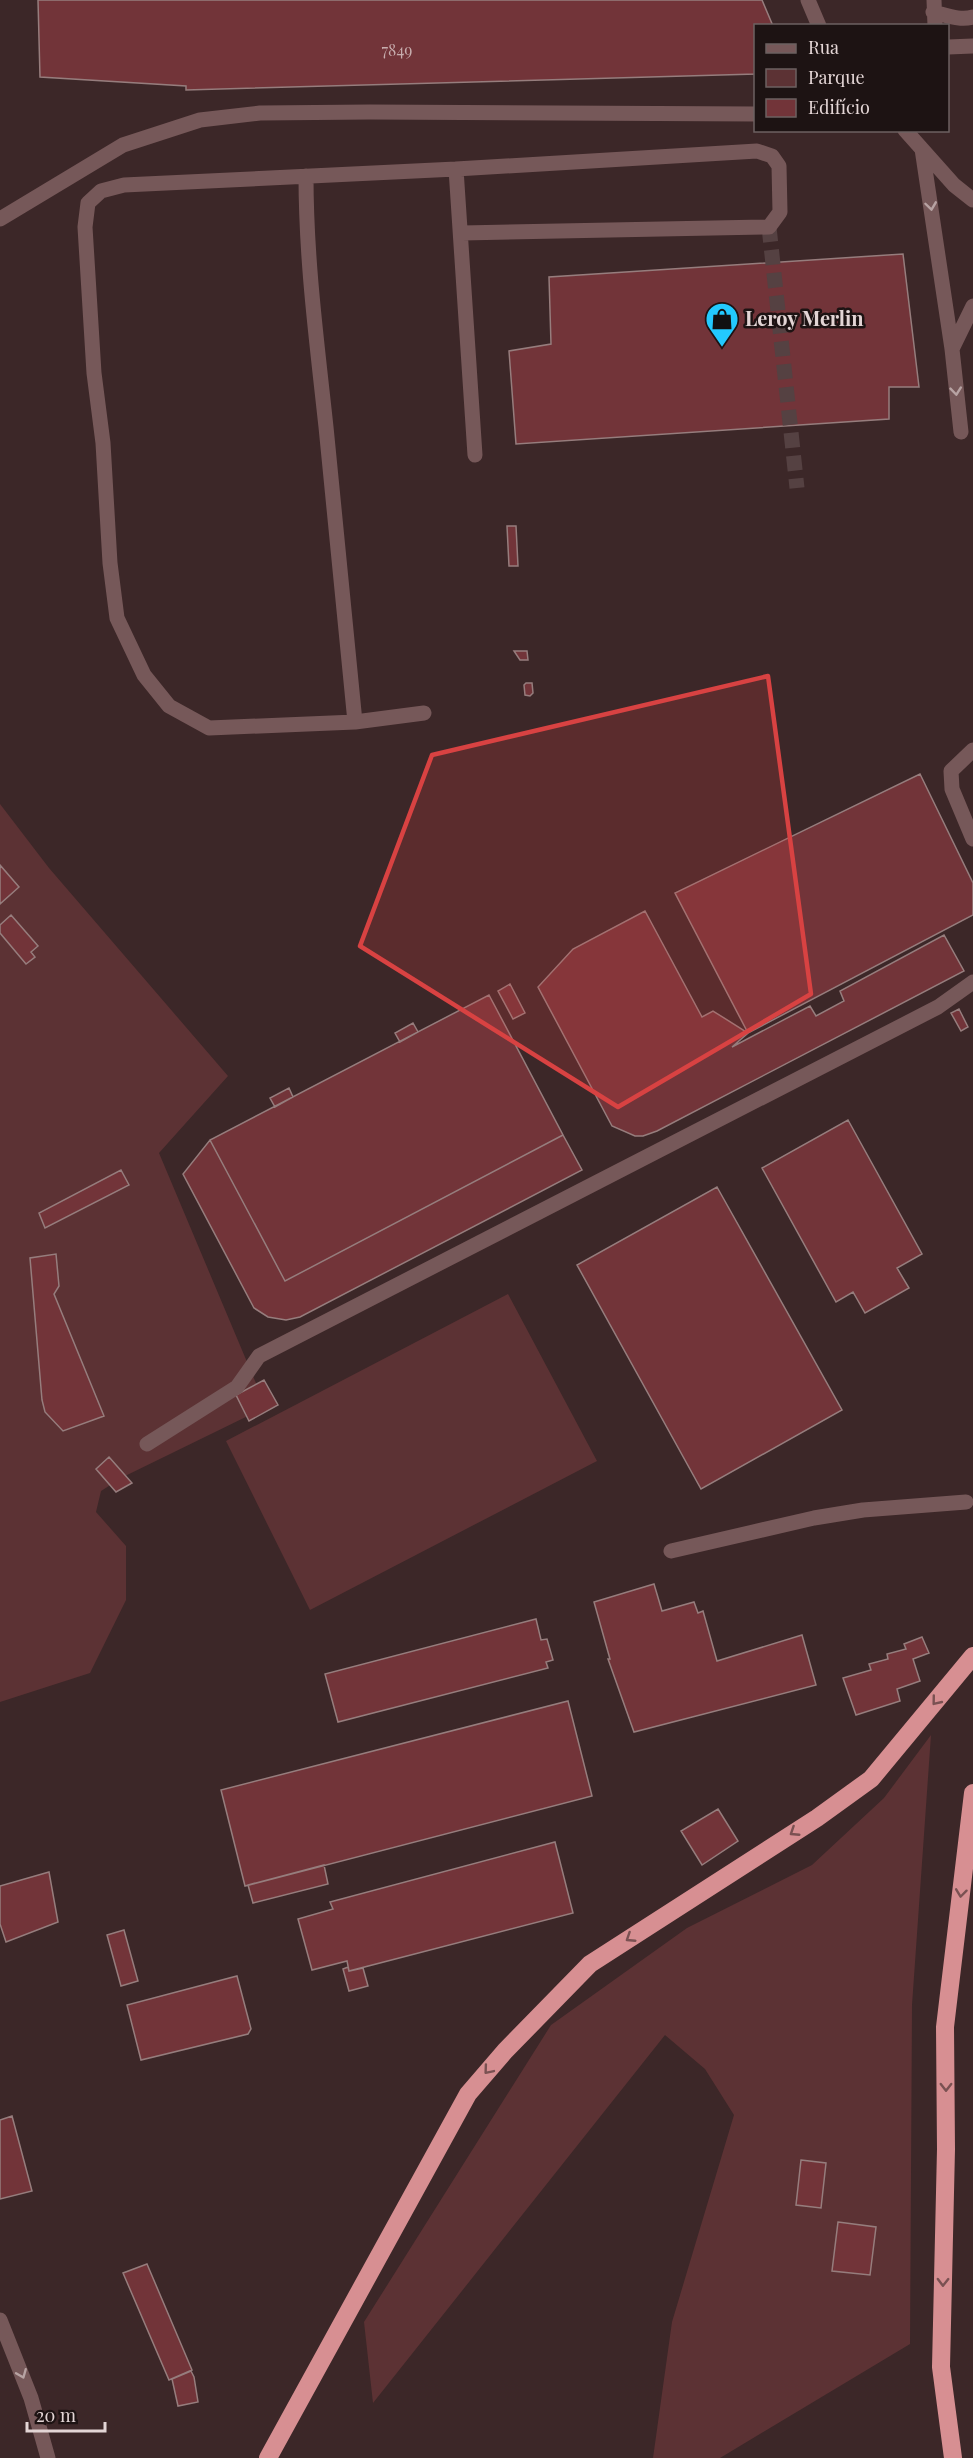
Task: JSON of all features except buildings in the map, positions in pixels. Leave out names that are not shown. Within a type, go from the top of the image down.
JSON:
[{"type":"highway","points":[[268,2458],[468,2094],[504,2050],[590,1964],[817,1818],[871,1779],[973,1656]]},
{"type":"highway","points":[[953,2458],[941,2367],[946,2149],[945,2027],[973,1793]]},
{"type":"lane","points":[[808,0],[818,24]]},
{"type":"lane","points":[[934,12],[967,19],[973,17]]},
{"type":"lane","points":[[949,47],[973,46]]},
{"type":"lane","points":[[0,219],[123,145],[200,120],[260,113],[754,114]]},
{"type":"lane","points":[[907,132],[954,185],[973,200]]},
{"type":"lane","points":[[922,148],[952,349],[961,432]]},
{"type":"lane","points":[[424,713],[355,722],[209,728],[169,706],[144,675],[117,618],[110,563],[103,443],[94,373],[85,227],[88,203],[101,191],[124,184],[456,169],[757,151],[772,156],[779,166],[780,212],[769,227],[462,232]]},
{"type":"lane","points":[[456,169],[475,454]]},
{"type":"lane","points":[[306,176],[306,239],[311,299],[355,722]]},
{"type":"lane","points":[[952,349],[973,306]]},
{"type":"lane","points":[[973,750],[951,771],[952,789],[973,839]]},
{"type":"lane","points":[[147,1444],[237,1387],[259,1356],[939,1007],[973,982]]},
{"type":"lane","points":[[671,1551],[814,1518],[863,1510],[966,1502]]},
{"type":"lane","points":[[0,2320],[31,2398],[48,2458]]},
{"type":"highlighted area","points":[[768,676],[811,994],[618,1107],[360,946],[432,755]]},
{"type":"green space","points":[[0,804],[49,868],[228,1076],[159,1153],[266,1407],[123,1477],[101,1491],[96,1512],[126,1546],[126,1600],[90,1673],[0,1702]]},
{"type":"green space","points":[[508,1294],[597,1461],[310,1610],[226,1441]]},
{"type":"green space","points":[[931,1735],[912,2005],[910,2344],[720,2458],[653,2458],[672,2322],[734,2115],[705,2069],[665,2035],[373,2403],[364,2322],[551,2025],[687,1928],[812,1865],[884,1798]]},
{"type":"tunnel","points":[[769,227],[797,488]]},
{"type":"place","name":"Leroy Merlin","points":[[722,348]]}]
